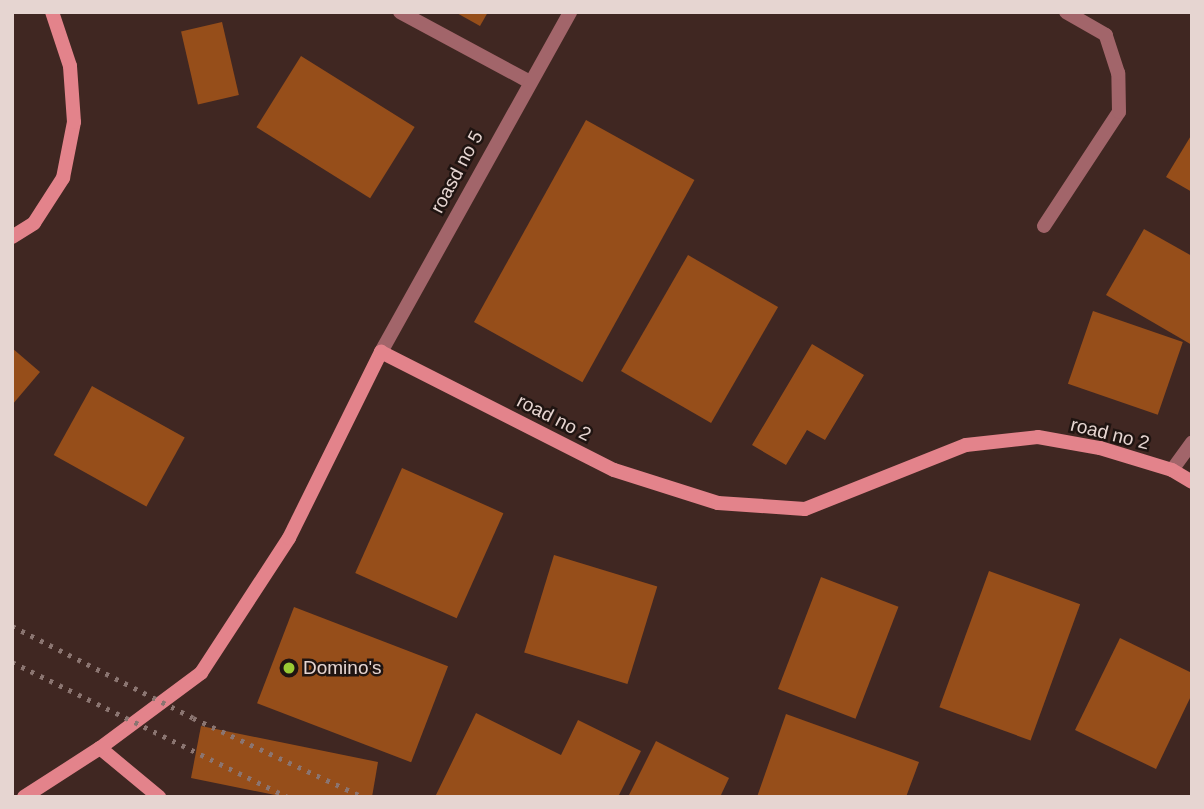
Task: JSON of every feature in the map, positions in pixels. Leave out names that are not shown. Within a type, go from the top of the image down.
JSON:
[{"type":"main road","points":[[12,237],[34,223],[63,178],[74,122],[70,66],[52,12]]},
{"type":"main road","points":[[24,797],[100,748],[201,673],[289,538],[381,352]]},
{"type":"main road","name":"road no 2","points":[[381,352],[614,470],[718,503],[805,509],[967,445],[1038,437],[1100,449],[1172,470],[1192,482]]},
{"type":"main road","points":[[100,748],[159,797]]},
{"type":"street","points":[[400,12],[528,81]]},
{"type":"street","name":"roasd no 5","points":[[381,352],[528,81],[569,12]]},
{"type":"street","points":[[1044,226],[1119,112],[1118,73],[1106,36],[1066,12]]},
{"type":"street","points":[[1172,470],[1192,442]]},
{"type":"building","points":[[455,12],[488,12],[480,26]]},
{"type":"building","points":[[222,22],[239,95],[198,105],[181,31]]},
{"type":"building","points":[[301,56],[415,127],[370,198],[256,127]]},
{"type":"building","points":[[586,120],[694,180],[582,382],[474,322]]},
{"type":"building","points":[[1192,134],[1192,192],[1166,177]]},
{"type":"building","points":[[1144,229],[1192,256],[1192,345],[1106,295]]},
{"type":"building","points":[[688,255],[778,307],[711,423],[621,371]]},
{"type":"building","points":[[1093,311],[1183,342],[1158,415],[1068,384]]},
{"type":"building","points":[[812,344],[864,375],[825,440],[807,430],[786,465],[752,445]]},
{"type":"building","points":[[12,348],[40,372],[12,405]]},
{"type":"building","points":[[92,386],[185,437],[146,506],[54,455]]},
{"type":"building","points":[[402,468],[503,513],[457,618],[355,573]]},
{"type":"building","points":[[554,555],[657,587],[627,684],[524,653]]},
{"type":"building","points":[[989,571],[1080,604],[1031,740],[939,707]]},
{"type":"building","points":[[821,577],[898,607],[855,719],[778,689]]},
{"type":"building","points":[[294,607],[448,666],[411,762],[257,703]]},
{"type":"building","points":[[1120,638],[1192,673],[1192,694],[1156,769],[1075,730]]},
{"type":"building","points":[[476,713],[561,755],[578,720],[641,751],[618,797],[435,797]]},
{"type":"building","points":[[786,714],[919,762],[906,797],[757,797]]},
{"type":"building","points":[[201,726],[378,762],[372,797],[285,797],[191,778]]},
{"type":"building","points":[[656,741],[729,778],[720,797],[628,797]]},
{"type":"railway","points":[[12,626],[193,718],[363,797]]},
{"type":"railway","points":[[12,662],[288,797]]},
{"type":"place","name":"Domino's","points":[[289,668]]}]
